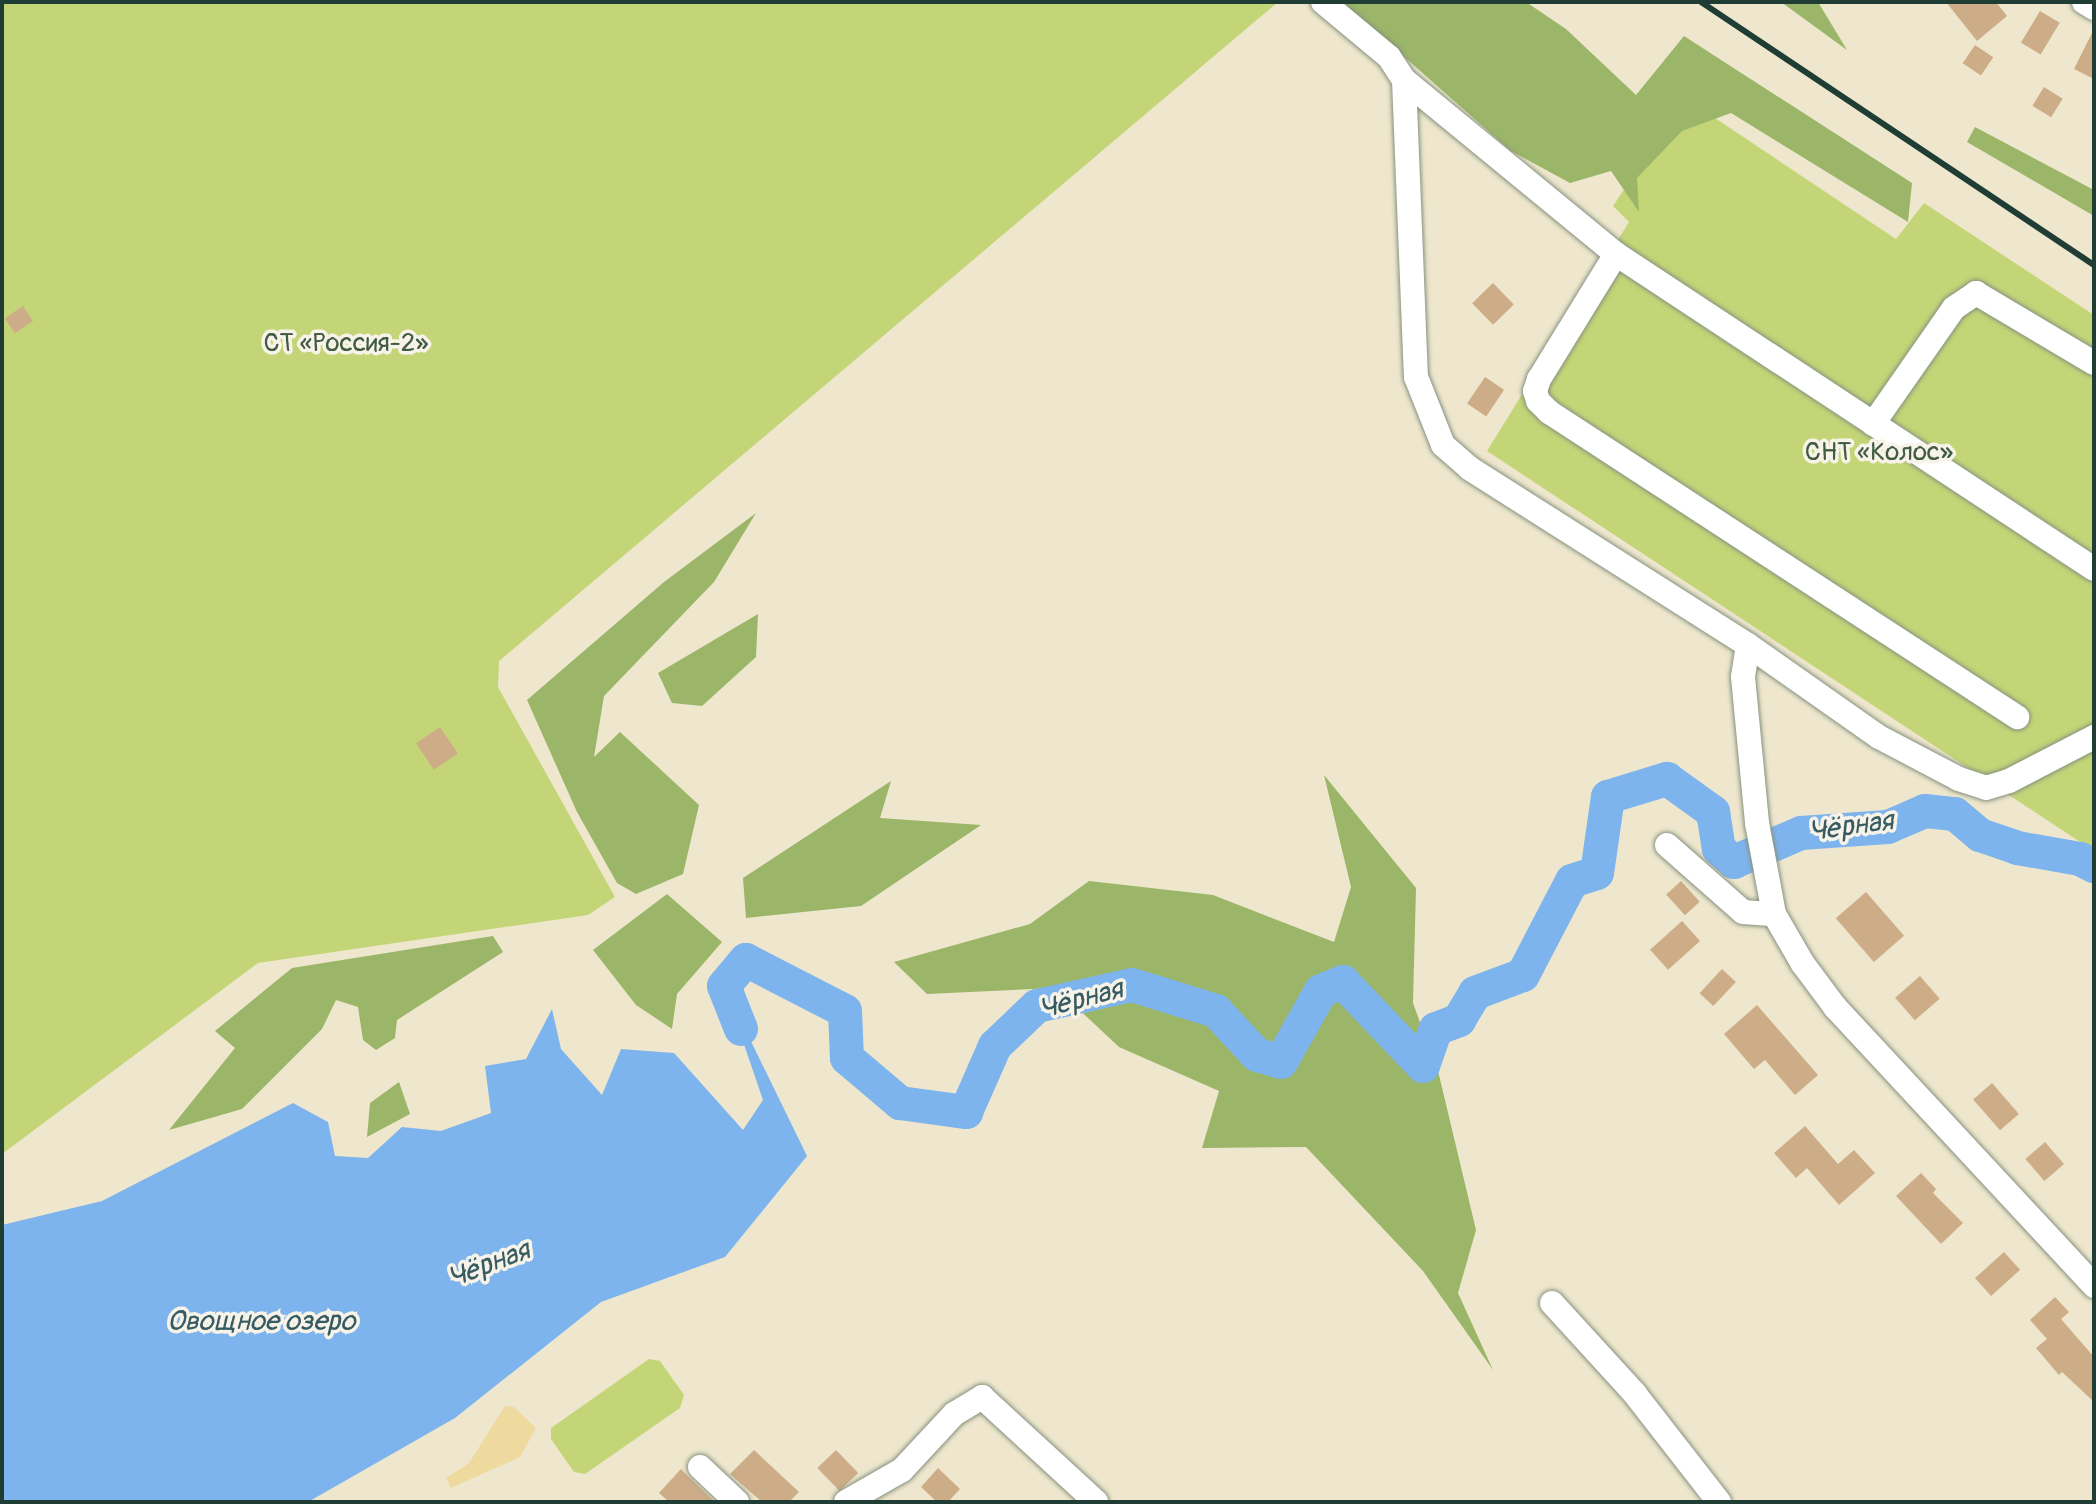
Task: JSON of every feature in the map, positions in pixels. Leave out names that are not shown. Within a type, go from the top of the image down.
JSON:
[{"type":"street","points":[[1323,2],[1389,57],[1404,80],[1616,254],[2094,569]]},
{"type":"street","points":[[2084,2],[2094,8]]},
{"type":"street","points":[[1404,80],[1416,377],[1443,445],[1469,468],[1748,645],[1879,737],[1959,779],[1986,788],[2089,747]]},
{"type":"street","points":[[1616,254],[1539,379],[1535,391],[1538,401],[1549,412],[2017,717]]},
{"type":"street","points":[[1873,424],[1954,308],[1976,293],[2094,363]]},
{"type":"street","points":[[1748,645],[1743,677],[1757,823],[1774,914],[1803,964],[1835,1007],[2094,1286]]},
{"type":"street","points":[[1667,845],[1743,912],[1774,914]]},
{"type":"street","points":[[1552,1303],[1635,1394],[1719,1502]]},
{"type":"street","points":[[846,1502],[902,1470],[954,1414],[982,1397],[1096,1502]]},
{"type":"street","points":[[700,1467],[737,1502]]},
{"type":"green space","name":"СТ «Россия-2»","points":[[2,2],[1278,2],[499,661],[498,687],[615,897],[588,915],[258,963],[2,1154]]},
{"type":"green space","points":[[1342,2],[1526,2],[1566,29],[1636,95],[1684,36],[1912,183],[1908,222],[1731,113],[1682,131],[1637,178],[1639,212],[1611,171],[1570,183],[1511,151]]},
{"type":"green space","points":[[1781,2],[1818,2],[1847,50]]},
{"type":"green space","name":"СНТ «Колос»","points":[[1685,98],[1896,239],[1924,203],[2094,315],[2094,851],[1487,451],[1629,222],[1613,206]]},
{"type":"green space","points":[[1975,127],[2094,190],[2094,216],[1967,142]]},
{"type":"green space","points":[[756,513],[714,582],[604,696],[594,757],[620,732],[699,805],[683,874],[636,894],[617,883],[577,812],[527,700],[664,582]]},
{"type":"green space","points":[[758,614],[756,657],[702,706],[672,703],[658,673]]},
{"type":"green space","points":[[1324,775],[1416,888],[1413,1003],[1439,1075],[1476,1230],[1458,1293],[1493,1370],[1423,1271],[1306,1147],[1202,1148],[1219,1091],[1119,1047],[1056,988],[927,994],[894,962],[1030,924],[1089,881],[1213,895],[1334,942],[1351,887]]},
{"type":"green space","points":[[891,781],[880,818],[981,825],[861,906],[746,918],[743,878]]},
{"type":"green space","points":[[667,894],[722,942],[677,994],[672,1029],[636,1005],[593,950]]},
{"type":"green space","points":[[493,936],[503,952],[397,1020],[395,1038],[376,1050],[363,1040],[358,1007],[336,1000],[322,1029],[242,1109],[169,1130],[235,1048],[215,1031],[292,968]]},
{"type":"green space","points":[[399,1082],[410,1114],[367,1137],[370,1103]]},
{"type":"green space","points":[[649,1359],[660,1361],[684,1395],[680,1408],[585,1474],[574,1472],[551,1439],[551,1428]]},
{"type":"sand","points":[[505,1406],[514,1407],[536,1428],[520,1457],[451,1488],[446,1478],[469,1463]]},
{"type":"water","name":"Овощное озеро","points":[[724,986],[807,1156],[725,1257],[601,1302],[455,1418],[308,1502],[2,1502],[2,1225],[102,1201],[293,1103],[328,1122],[335,1156],[368,1158],[402,1127],[441,1131],[491,1113],[485,1066],[526,1059],[552,1009],[561,1049],[602,1095],[621,1049],[674,1053],[743,1130],[763,1100]]},
{"type":"building","points":[[1946,2],[1996,2],[2007,16],[1977,41]]},
{"type":"building","points":[[2040,11],[2060,23],[2041,55],[2021,43]]},
{"type":"building","points":[[2094,29],[2094,79],[2074,69]]},
{"type":"building","points":[[1975,45],[1993,57],[1981,76],[1963,63]]},
{"type":"building","points":[[2044,87],[2063,99],[2051,117],[2032,106]]},
{"type":"building","points":[[1493,283],[1514,305],[1493,325],[1472,303]]},
{"type":"building","points":[[23,306],[33,321],[15,333],[5,318]]},
{"type":"building","points":[[1485,377],[1504,390],[1486,416],[1467,404]]},
{"type":"building","points":[[440,727],[458,754],[434,770],[416,743]]},
{"type":"building","points":[[1681,881],[1700,902],[1685,915],[1666,894]]},
{"type":"building","points":[[1866,892],[1904,936],[1874,962],[1836,918]]},
{"type":"building","points":[[1682,921],[1700,941],[1668,970],[1650,950]]},
{"type":"building","points":[[1722,969],[1736,982],[1713,1006],[1699,993]]},
{"type":"building","points":[[1920,976],[1940,999],[1915,1020],[1895,998]]},
{"type":"building","points":[[1757,1005],[1818,1075],[1795,1095],[1765,1060],[1754,1069],[1724,1034]]},
{"type":"building","points":[[1992,1083],[2019,1114],[2000,1130],[1973,1099]]},
{"type":"building","points":[[1805,1126],[1838,1164],[1854,1150],[1875,1173],[1839,1205],[1807,1168],[1796,1178],[1774,1153]]},
{"type":"building","points":[[2045,1142],[2064,1164],[2044,1181],[2025,1159]]},
{"type":"building","points":[[1921,1173],[1936,1189],[1933,1193],[1963,1223],[1941,1244],[1896,1196]]},
{"type":"building","points":[[2004,1252],[2020,1270],[1991,1296],[1975,1278]]},
{"type":"building","points":[[2055,1297],[2069,1312],[2061,1319],[2094,1357],[2094,1402],[2062,1372],[2059,1375],[2036,1348],[2047,1339],[2030,1320]]},
{"type":"building","points":[[754,1450],[799,1492],[789,1502],[762,1502],[730,1474]]},
{"type":"building","points":[[836,1450],[858,1473],[840,1491],[817,1468]]},
{"type":"building","points":[[938,1468],[960,1489],[948,1502],[937,1502],[921,1487]]},
{"type":"building","points":[[681,1469],[715,1502],[669,1502],[659,1493]]},
{"type":"waterway","name":"Чёрная","points":[[741,1029],[724,986],[746,960],[845,1011],[847,1058],[900,1103],[966,1112],[995,1046],[1037,1006],[1132,985],[1216,1011],[1257,1055],[1281,1062],[1321,991],[1343,982],[1423,1066],[1436,1029],[1459,1020],[1475,993],[1523,975],[1572,881],[1597,873],[1608,797],[1667,779],[1713,812],[1719,849],[1734,862],[1801,833],[1888,827],[1925,811],[1955,814],[1980,835],[2017,848],[2080,859],[2094,866]]},
{"type":"railway","points":[[1701,2],[2094,265]]}]
